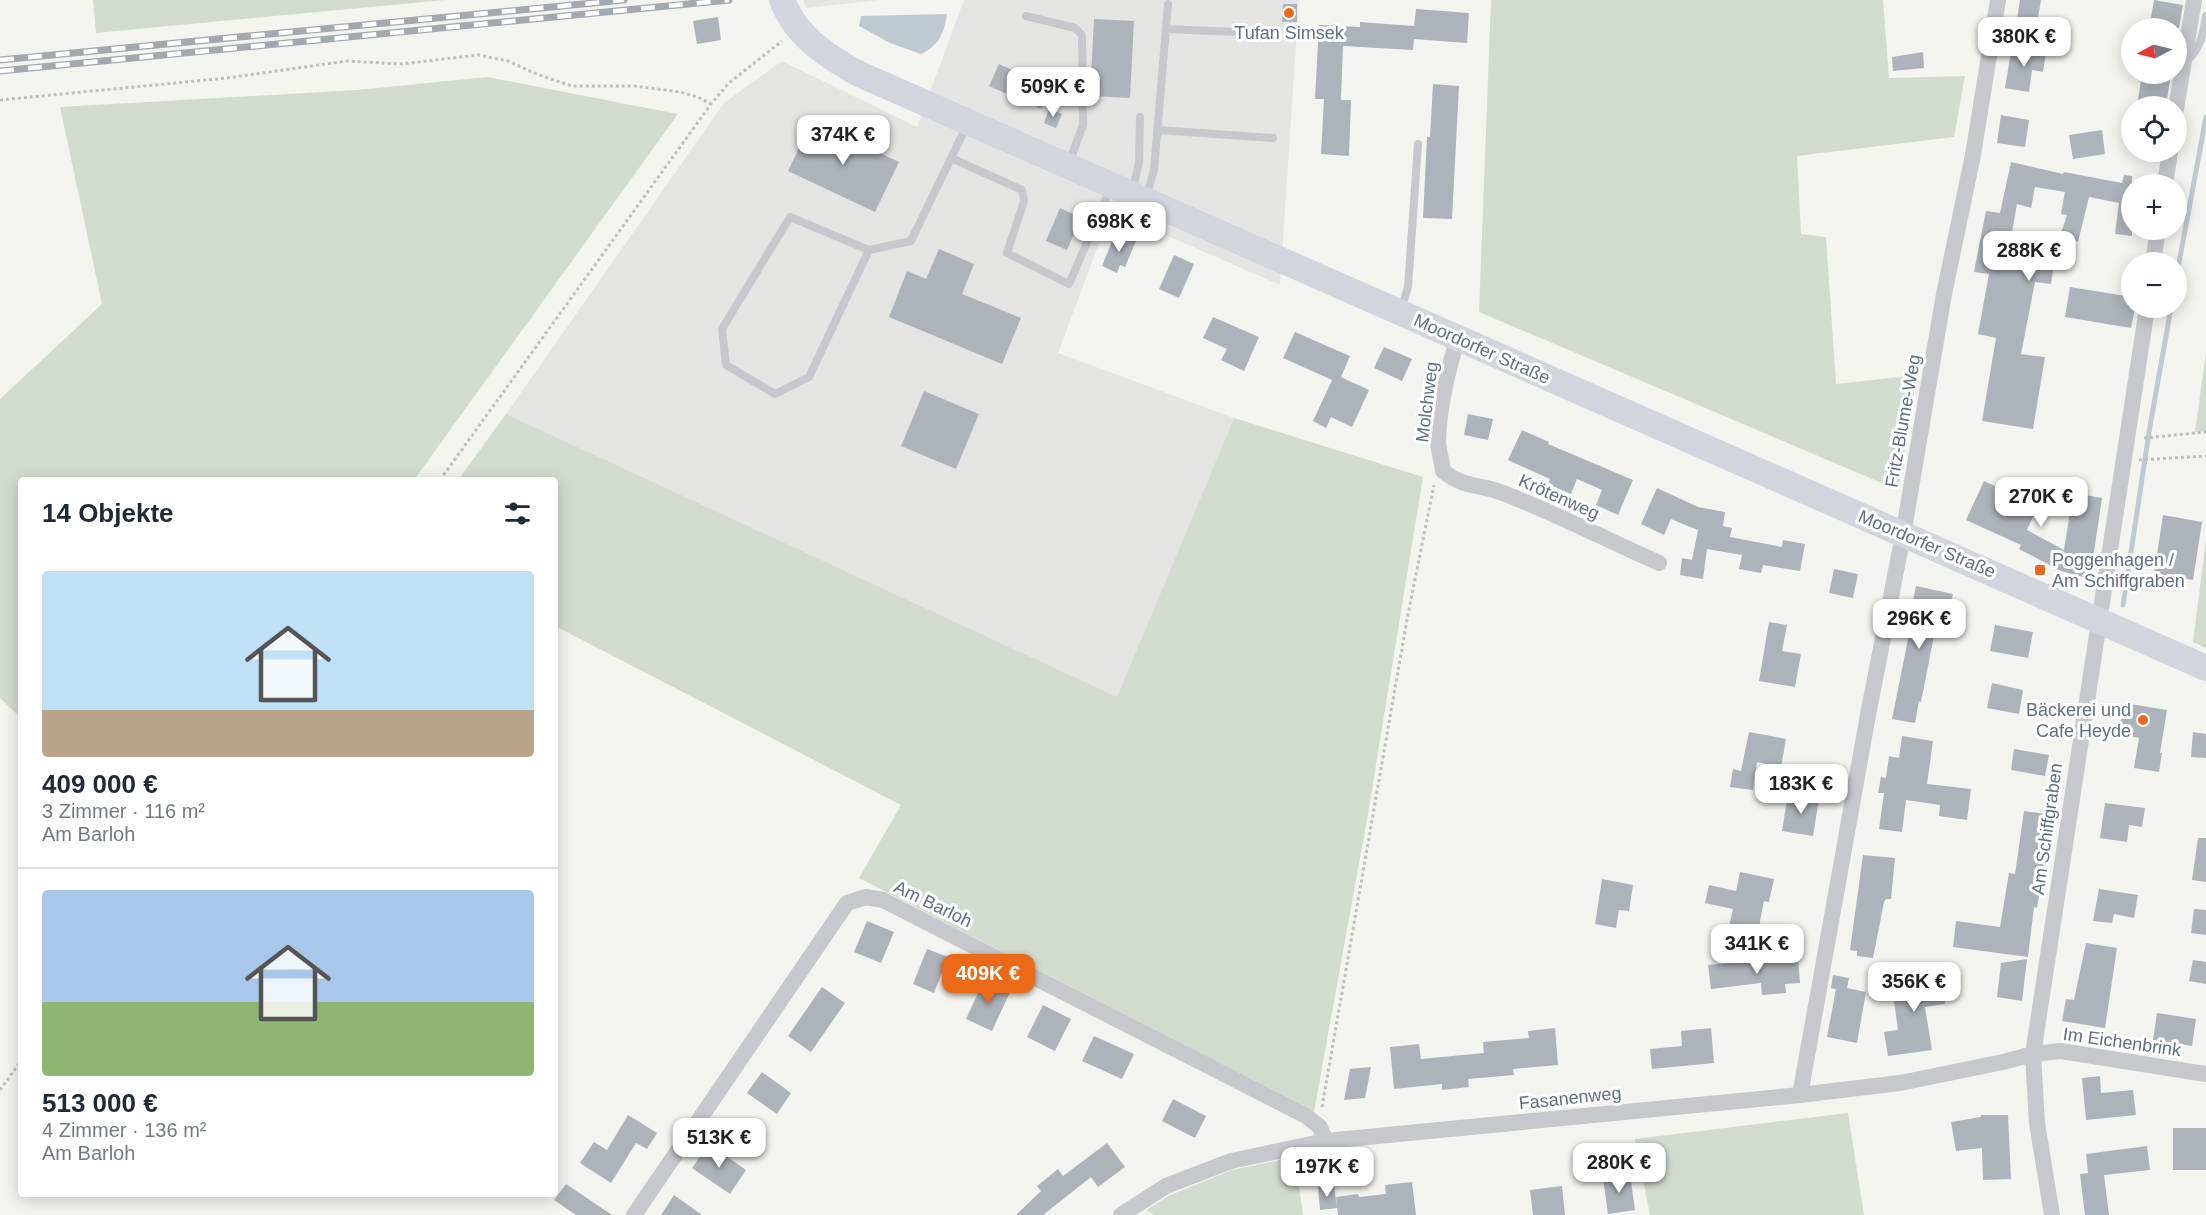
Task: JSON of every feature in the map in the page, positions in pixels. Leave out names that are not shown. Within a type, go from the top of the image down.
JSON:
[{"type":"main road","name":"Moordorfer Straße","points":[[782,0],[796,27],[811,44],[856,73],[2206,668]]},
{"type":"street","name":"Fritz-Blume-Weg","points":[[1800,1095],[1903,534],[1944,294],[1974,155],[1998,0]]},
{"type":"street","points":[[2187,45],[2194,0]]},
{"type":"street","name":"Am Schiffgraben","points":[[2052,1215],[2037,1123],[2033,1054],[2146,318]]},
{"type":"street","name":"Molchweg","points":[[1443,471],[1438,443],[1452,355],[1458,339]]},
{"type":"street","name":"Krötenweg","points":[[1443,471],[1468,486],[1500,492],[1659,563]]},
{"type":"street","name":"Am Barloh","points":[[634,1215],[847,903],[866,897],[883,900],[1305,1116],[1322,1134]]},
{"type":"street","name":"Im Eichenbrink","points":[[2033,1054],[2061,1051],[2206,1074]]},
{"type":"street","name":"Fasanenweg","points":[[1121,1215],[1166,1186],[1231,1161],[1322,1134],[1800,1095],[1900,1083],[2033,1054]]},
{"type":"lane","points":[[951,158],[1022,190],[1024,201],[1007,253],[1069,284],[1130,194],[1154,170],[1168,4]]},
{"type":"lane","points":[[1026,16],[1075,28],[1082,35],[1083,125],[1068,166]]},
{"type":"lane","points":[[2187,61],[2202,40],[2206,16]]},
{"type":"lane","points":[[1166,29],[1258,33]]},
{"type":"lane","points":[[1130,194],[1139,163],[1140,117]]},
{"type":"lane","points":[[869,250],[809,377],[775,394],[726,365],[722,329],[790,217],[869,250],[911,241],[968,123]]},
{"type":"lane","points":[[1158,130],[1273,138]]},
{"type":"lane","points":[[1400,313],[1408,287],[1418,144]]},
{"type":"path","points":[[442,477],[711,105],[729,83],[796,27]]},
{"type":"path","points":[[0,100],[227,78],[346,61],[402,64],[478,55],[508,61],[572,86],[634,86],[680,92],[698,97],[711,105]]},
{"type":"path","points":[[2143,438],[2206,432]]},
{"type":"path","points":[[2140,460],[2206,456]]},
{"type":"path","points":[[1322,1134],[1408,614],[1435,480],[1443,471]]},
{"type":"path","points":[[0,1090],[18,1065]]},
{"type":"shaded area","points":[[93,0],[445,0],[96,33]]},
{"type":"shaded area","points":[[803,0],[879,0],[806,8]]},
{"type":"shaded area","points":[[964,0],[1299,0],[1280,285],[1111,211],[1058,353],[1234,418],[1117,698],[506,414],[724,103],[782,61],[917,127]]},
{"type":"shaded area","points":[[1491,0],[1883,0],[1889,78],[1965,76],[1954,137],[1797,156],[1801,234],[1826,237],[1836,384],[1917,375],[1898,490],[1479,312]]},
{"type":"shaded area","points":[[947,14],[940,38],[921,54],[890,43],[859,26],[861,16]]},
{"type":"shaded area","points":[[487,77],[678,114],[416,477],[18,477],[18,715],[0,698],[0,399],[102,304],[60,107],[357,90]]},
{"type":"shaded area","points":[[2206,352],[2206,431],[2195,432]]},
{"type":"shaded area","points":[[506,414],[1117,697],[1234,418],[1423,477],[1368,814],[1314,1112],[859,878],[901,805],[558,628],[558,477],[460,477]]},
{"type":"shaded area","points":[[2206,539],[2206,648],[2193,642]]},
{"type":"shaded area","points":[[1848,1113],[1864,1215],[1650,1215],[1635,1139]]},
{"type":"shaded area","points":[[1295,1157],[1303,1215],[1153,1215],[1147,1210],[1168,1196],[1232,1170]]},
{"type":"building","points":[[2020,0],[2041,0],[2037,23],[2017,19]]},
{"type":"building","points":[[2154,0],[2183,5],[2181,18],[2151,18]]},
{"type":"building","name":"Tufan Simsek","points":[[1283,4],[1297,4],[1297,22],[1282,22]]},
{"type":"building","points":[[1416,9],[1469,13],[1467,43],[1414,39],[1413,50],[1343,46],[1341,100],[1351,100],[1349,156],[1321,154],[1324,99],[1315,99],[1319,25],[1360,27],[1360,22],[1414,26]]},
{"type":"building","points":[[718,17],[721,40],[697,44],[693,21]]},
{"type":"building","points":[[1094,19],[1134,21],[1130,98],[1090,96]]},
{"type":"building","points":[[2012,46],[2046,52],[2043,72],[2032,70],[2029,92],[2005,88]]},
{"type":"building","points":[[1923,52],[1924,68],[1893,71],[1892,57]]},
{"type":"building","points":[[999,64],[1051,88],[1041,109],[989,86]]},
{"type":"building","points":[[1433,84],[1459,86],[1452,219],[1423,218],[1427,137],[1430,137]]},
{"type":"building","points":[[2140,84],[2169,84],[2168,96],[2139,96]]},
{"type":"building","points":[[1049,109],[1062,114],[1056,128],[1044,123]]},
{"type":"building","points":[[2001,115],[2029,120],[2025,147],[1997,143]]},
{"type":"building","points":[[812,121],[899,162],[875,212],[788,171]]},
{"type":"building","points":[[2102,130],[2105,154],[2073,159],[2069,135]]},
{"type":"building","points":[[2011,162],[2063,174],[2064,172],[2121,183],[2121,235],[2115,234],[2119,203],[2089,197],[2078,242],[2060,236],[2067,215],[2061,214],[2065,192],[2035,187],[2031,208],[2017,204],[2009,249],[2055,256],[2051,284],[2035,282],[2021,354],[2045,357],[2033,429],[1982,421],[1996,338],[1978,334],[1989,274],[1974,272],[1986,211],[2000,213]]},
{"type":"building","points":[[1060,208],[1081,218],[1067,250],[1046,241]]},
{"type":"building","points":[[1116,232],[1136,241],[1125,267],[1120,265],[1117,273],[1102,266]]},
{"type":"building","points":[[939,249],[974,264],[962,294],[1021,318],[1002,364],[889,317],[907,271],[926,279]]},
{"type":"building","points":[[1174,255],[1194,264],[1179,298],[1159,289]]},
{"type":"building","points":[[2070,287],[2121,295],[2121,318],[2133,318],[2131,328],[2065,317]]},
{"type":"building","points":[[1213,317],[1259,337],[1244,371],[1221,360],[1227,349],[1203,338]]},
{"type":"building","points":[[1295,332],[1350,356],[1341,377],[1369,390],[1352,427],[1331,417],[1326,428],[1313,421],[1332,380],[1283,358]]},
{"type":"building","points":[[1384,347],[1412,359],[1402,381],[1374,368]]},
{"type":"building","points":[[924,391],[979,414],[956,469],[901,446]]},
{"type":"building","points":[[1468,414],[1493,419],[1488,440],[1464,435]]},
{"type":"building","points":[[1522,430],[1549,442],[1548,444],[1633,480],[1618,515],[1596,505],[1602,490],[1577,479],[1571,494],[1548,484],[1550,479],[1508,460]]},
{"type":"building","points":[[1984,481],[2038,506],[2027,530],[2064,550],[2073,493],[2102,498],[2090,579],[2061,571],[2019,549],[2021,545],[1966,520]]},
{"type":"building","points":[[1657,488],[1698,507],[1725,512],[1723,526],[1732,528],[1730,537],[1782,547],[1783,540],[1805,544],[1800,571],[1763,565],[1761,573],[1739,569],[1742,555],[1707,549],[1703,579],[1680,575],[1682,558],[1692,560],[1698,530],[1671,519],[1664,535],[1641,524]]},
{"type":"building","points":[[2163,515],[2202,522],[2193,580],[2154,574]]},
{"type":"building","points":[[1834,569],[1858,574],[1853,598],[1829,593]]},
{"type":"building","points":[[1916,586],[1953,594],[1948,617],[1938,615],[1915,723],[1892,719]]},
{"type":"building","points":[[1769,622],[1787,625],[1782,651],[1801,654],[1795,687],[1759,681]]},
{"type":"building","points":[[1995,625],[2033,632],[2028,658],[1990,651]]},
{"type":"building","points":[[1992,683],[2023,690],[2019,714],[1987,708]]},
{"type":"building","points":[[2124,703],[2167,710],[2159,772],[2134,768],[2139,738],[2118,734]]},
{"type":"building","points":[[1749,732],[1786,739],[1781,767],[1757,762],[1753,790],[1730,787],[1733,769],[1741,771]]},
{"type":"building","points":[[2193,732],[2206,734],[2206,758],[2191,757]]},
{"type":"building","points":[[1902,736],[1933,741],[1927,784],[1971,789],[1967,820],[1939,816],[1940,805],[1906,800],[1902,832],[1879,829],[1884,793],[1878,793],[1881,777],[1886,778],[1889,756],[1899,758]]},
{"type":"building","points":[[2014,749],[2049,755],[2045,776],[2011,770]]},
{"type":"building","points":[[1788,794],[1819,799],[1813,836],[1782,831]]},
{"type":"building","points":[[2105,803],[2145,808],[2142,827],[2129,825],[2127,842],[2100,838]]},
{"type":"building","points":[[2024,811],[2053,815],[2037,908],[2034,907],[2028,957],[1953,947],[1956,921],[2000,927],[2009,873],[2015,874]]},
{"type":"building","points":[[2198,838],[2206,838],[2206,882],[2192,880]]},
{"type":"building","points":[[1863,855],[1895,858],[1891,899],[1886,899],[1884,902],[1873,958],[1857,956],[1857,951],[1850,950]]},
{"type":"building","points":[[1740,872],[1774,879],[1769,902],[1764,901],[1758,932],[1729,926],[1733,909],[1705,903],[1709,885],[1736,891]]},
{"type":"building","points":[[1602,879],[1633,885],[1629,911],[1619,910],[1616,928],[1595,924]]},
{"type":"building","points":[[2099,889],[2138,895],[2134,918],[2114,914],[2112,923],[2093,921]]},
{"type":"building","points":[[2194,909],[2206,910],[2206,935],[2191,933]]},
{"type":"building","points":[[867,921],[894,932],[881,963],[854,952]]},
{"type":"building","points":[[2086,943],[2117,948],[2105,1028],[2062,1021],[2066,999],[2074,1000]]},
{"type":"building","points":[[927,949],[948,957],[934,993],[913,984]]},
{"type":"building","points":[[1798,957],[1800,983],[1785,984],[1786,993],[1762,995],[1761,983],[1711,989],[1708,965]]},
{"type":"building","points":[[2027,959],[2022,1001],[1997,997],[2001,963]]},
{"type":"building","points":[[2193,960],[2206,962],[2206,984],[2189,981]]},
{"type":"building","points":[[1941,972],[1945,1004],[1925,1007],[1932,1050],[1888,1056],[1884,1032],[1898,1030],[1891,979]]},
{"type":"building","points":[[1833,975],[1849,978],[1847,988],[1866,992],[1857,1043],[1827,1037],[1836,989],[1831,988]]},
{"type":"building","points":[[985,978],[1011,990],[992,1031],[966,1019]]},
{"type":"building","points":[[822,987],[845,1003],[811,1052],[788,1036]]},
{"type":"building","points":[[1043,1005],[1071,1019],[1055,1051],[1027,1037]]},
{"type":"building","points":[[2157,1013],[2196,1019],[2192,1046],[2153,1040]]},
{"type":"building","points":[[1555,1028],[1558,1065],[1513,1069],[1514,1075],[1468,1079],[1469,1087],[1442,1090],[1442,1084],[1394,1089],[1390,1047],[1419,1044],[1421,1059],[1484,1053],[1483,1042],[1529,1038],[1528,1031]]},
{"type":"building","points":[[1711,1028],[1714,1063],[1652,1069],[1650,1049],[1682,1046],[1681,1031]]},
{"type":"building","points":[[1094,1036],[1134,1054],[1122,1079],[1082,1061]]},
{"type":"building","points":[[1371,1067],[1365,1098],[1344,1100],[1350,1069]]},
{"type":"building","points":[[762,1072],[791,1093],[777,1114],[747,1093]]},
{"type":"building","points":[[2100,1076],[2101,1093],[2133,1090],[2136,1115],[2086,1120],[2082,1078]]},
{"type":"building","points":[[1173,1099],[1206,1116],[1195,1138],[1162,1121]]},
{"type":"building","points":[[628,1115],[657,1133],[647,1149],[636,1143],[611,1183],[580,1163],[594,1142],[607,1150]]},
{"type":"building","points":[[1981,1115],[2008,1115],[2011,1179],[1983,1180],[1982,1148],[1956,1151],[1951,1122],[1981,1117]]},
{"type":"building","points":[[2173,1128],[2206,1128],[2206,1170],[2173,1170]]},
{"type":"building","points":[[1107,1143],[1125,1167],[1098,1187],[1091,1177],[1043,1215],[1016,1215],[1041,1191],[1037,1186],[1058,1169],[1063,1176]]},
{"type":"building","points":[[709,1144],[746,1170],[730,1194],[692,1168]]},
{"type":"building","points":[[2147,1146],[2150,1170],[2104,1175],[2109,1215],[2085,1215],[2080,1174],[2088,1173],[2086,1154]]},
{"type":"building","points":[[1630,1174],[1635,1210],[1608,1214],[1603,1178]]},
{"type":"building","points":[[1412,1182],[1416,1215],[1338,1215],[1336,1197],[1386,1194],[1385,1185]]},
{"type":"building","points":[[566,1184],[612,1215],[576,1215],[554,1200]]},
{"type":"building","points":[[1334,1185],[1337,1208],[1320,1210],[1318,1187]]},
{"type":"building","points":[[1562,1186],[1565,1215],[1533,1215],[1530,1190]]},
{"type":"building","points":[[674,1195],[702,1215],[661,1215]]},
{"type":"waterway","points":[[2181,252],[2206,117]]},
{"type":"waterway","points":[[2123,605],[2150,426],[2169,318]]},
{"type":"railway","points":[[0,60],[624,0]]},
{"type":"railway","points":[[0,71],[729,0]]},
{"type":"place","name":"Tufan Simsek","points":[[1289,13]]},
{"type":"place","name":"Poggenhagen / Am Schiffgraben","points":[[2040,570]]},
{"type":"place","name":"Bäckerei und Cafe Heyde","points":[[2143,720]]}]
